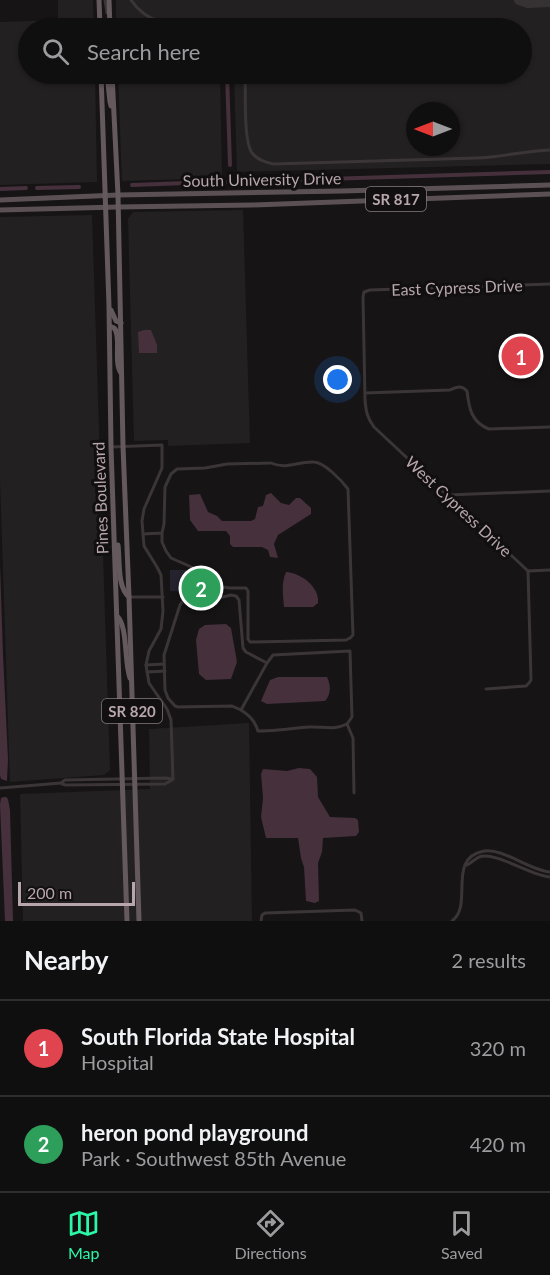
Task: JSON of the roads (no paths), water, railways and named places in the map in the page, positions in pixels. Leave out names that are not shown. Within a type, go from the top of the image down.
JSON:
[{"type":"highway","points":[[99,0],[99,18]]},
{"type":"highway","points":[[107,0],[109,18]]},
{"type":"highway","name":"Pines Boulevard","points":[[101,84],[127,921]]},
{"type":"highway","name":"Pines Boulevard","points":[[111,84],[118,195],[123,446],[139,921]]},
{"type":"highway","points":[[109,306],[116,321],[121,323]]},
{"type":"highway","points":[[110,326],[116,329],[117,368],[122,374]]},
{"type":"highway","points":[[114,532],[117,537],[121,585],[129,597]]},
{"type":"highway","points":[[117,616],[123,625],[128,675],[132,682]]},
{"type":"highway","points":[[126,909],[131,921]]},
{"type":"main road","name":"South University Drive","points":[[118,195],[550,185]]},
{"type":"main road","name":"South University Drive","points":[[118,207],[252,205],[550,194]]},
{"type":"main road","name":"SR 817","points":[[0,200],[118,195]]},
{"type":"main road","name":"SR 817","points":[[0,210],[118,207]]},
{"type":"street","points":[[131,0],[136,8],[151,18]]},
{"type":"street","points":[[245,84],[247,140],[254,156],[263,162],[273,164],[484,158],[550,150]]},
{"type":"street","name":"East Cypress Drive","points":[[364,292],[550,284]]},
{"type":"street","name":"West Cypress Drive","points":[[364,292],[367,416],[374,426],[528,571]]},
{"type":"street","points":[[365,393],[450,390],[460,387],[467,391],[471,414],[476,421],[489,429],[550,427]]},
{"type":"street","points":[[0,788],[61,783],[65,780],[165,784],[173,779],[171,720],[149,683],[146,665],[149,651],[163,622],[160,575],[158,567],[144,546],[143,534],[144,509],[162,468],[162,445],[111,447]]},
{"type":"street","points":[[271,463],[278,466],[321,463],[348,489],[353,635],[346,640],[250,642],[246,588],[229,588],[219,585],[196,569],[171,558],[162,542],[162,533],[165,487],[171,474],[177,469],[227,464],[271,463]]},
{"type":"street","points":[[448,495],[550,491]]},
{"type":"street","points":[[143,534],[162,533]]},
{"type":"street","points":[[486,689],[526,686],[530,683],[528,571],[550,570]]},
{"type":"street","points":[[241,711],[267,663],[270,657],[276,654],[350,651],[352,717],[347,724],[332,729],[306,727],[258,731],[250,716],[241,711],[232,706],[178,708],[168,698],[165,690],[164,664],[165,650],[182,602],[236,596],[239,600],[243,648],[246,652],[267,663]]},
{"type":"street","points":[[129,597],[163,597]]},
{"type":"street","points":[[146,665],[164,664]]},
{"type":"street","points":[[147,672],[165,672]]},
{"type":"street","points":[[347,724],[353,738],[354,793]]},
{"type":"street","points":[[452,921],[461,909],[461,882],[465,866],[479,855],[487,851],[499,853],[536,869],[550,872]]},
{"type":"street","points":[[479,855],[498,858],[534,874],[550,877]]},
{"type":"street","points":[[534,874],[536,869]]},
{"type":"street","points":[[261,921],[265,913],[355,910],[360,911],[362,919]]},
{"type":"waterway","points":[[227,84],[230,165]]},
{"type":"waterway","points":[[198,183],[550,172]]},
{"type":"waterway","points":[[132,185],[187,183]]},
{"type":"waterway","points":[[37,188],[79,187]]},
{"type":"waterway","points":[[0,189],[26,188]]},
{"type":"place","name":"South Florida State Hospital","points":[[521,356]]},
{"type":"place","name":"heron pond playground","points":[[201,588]]}]
